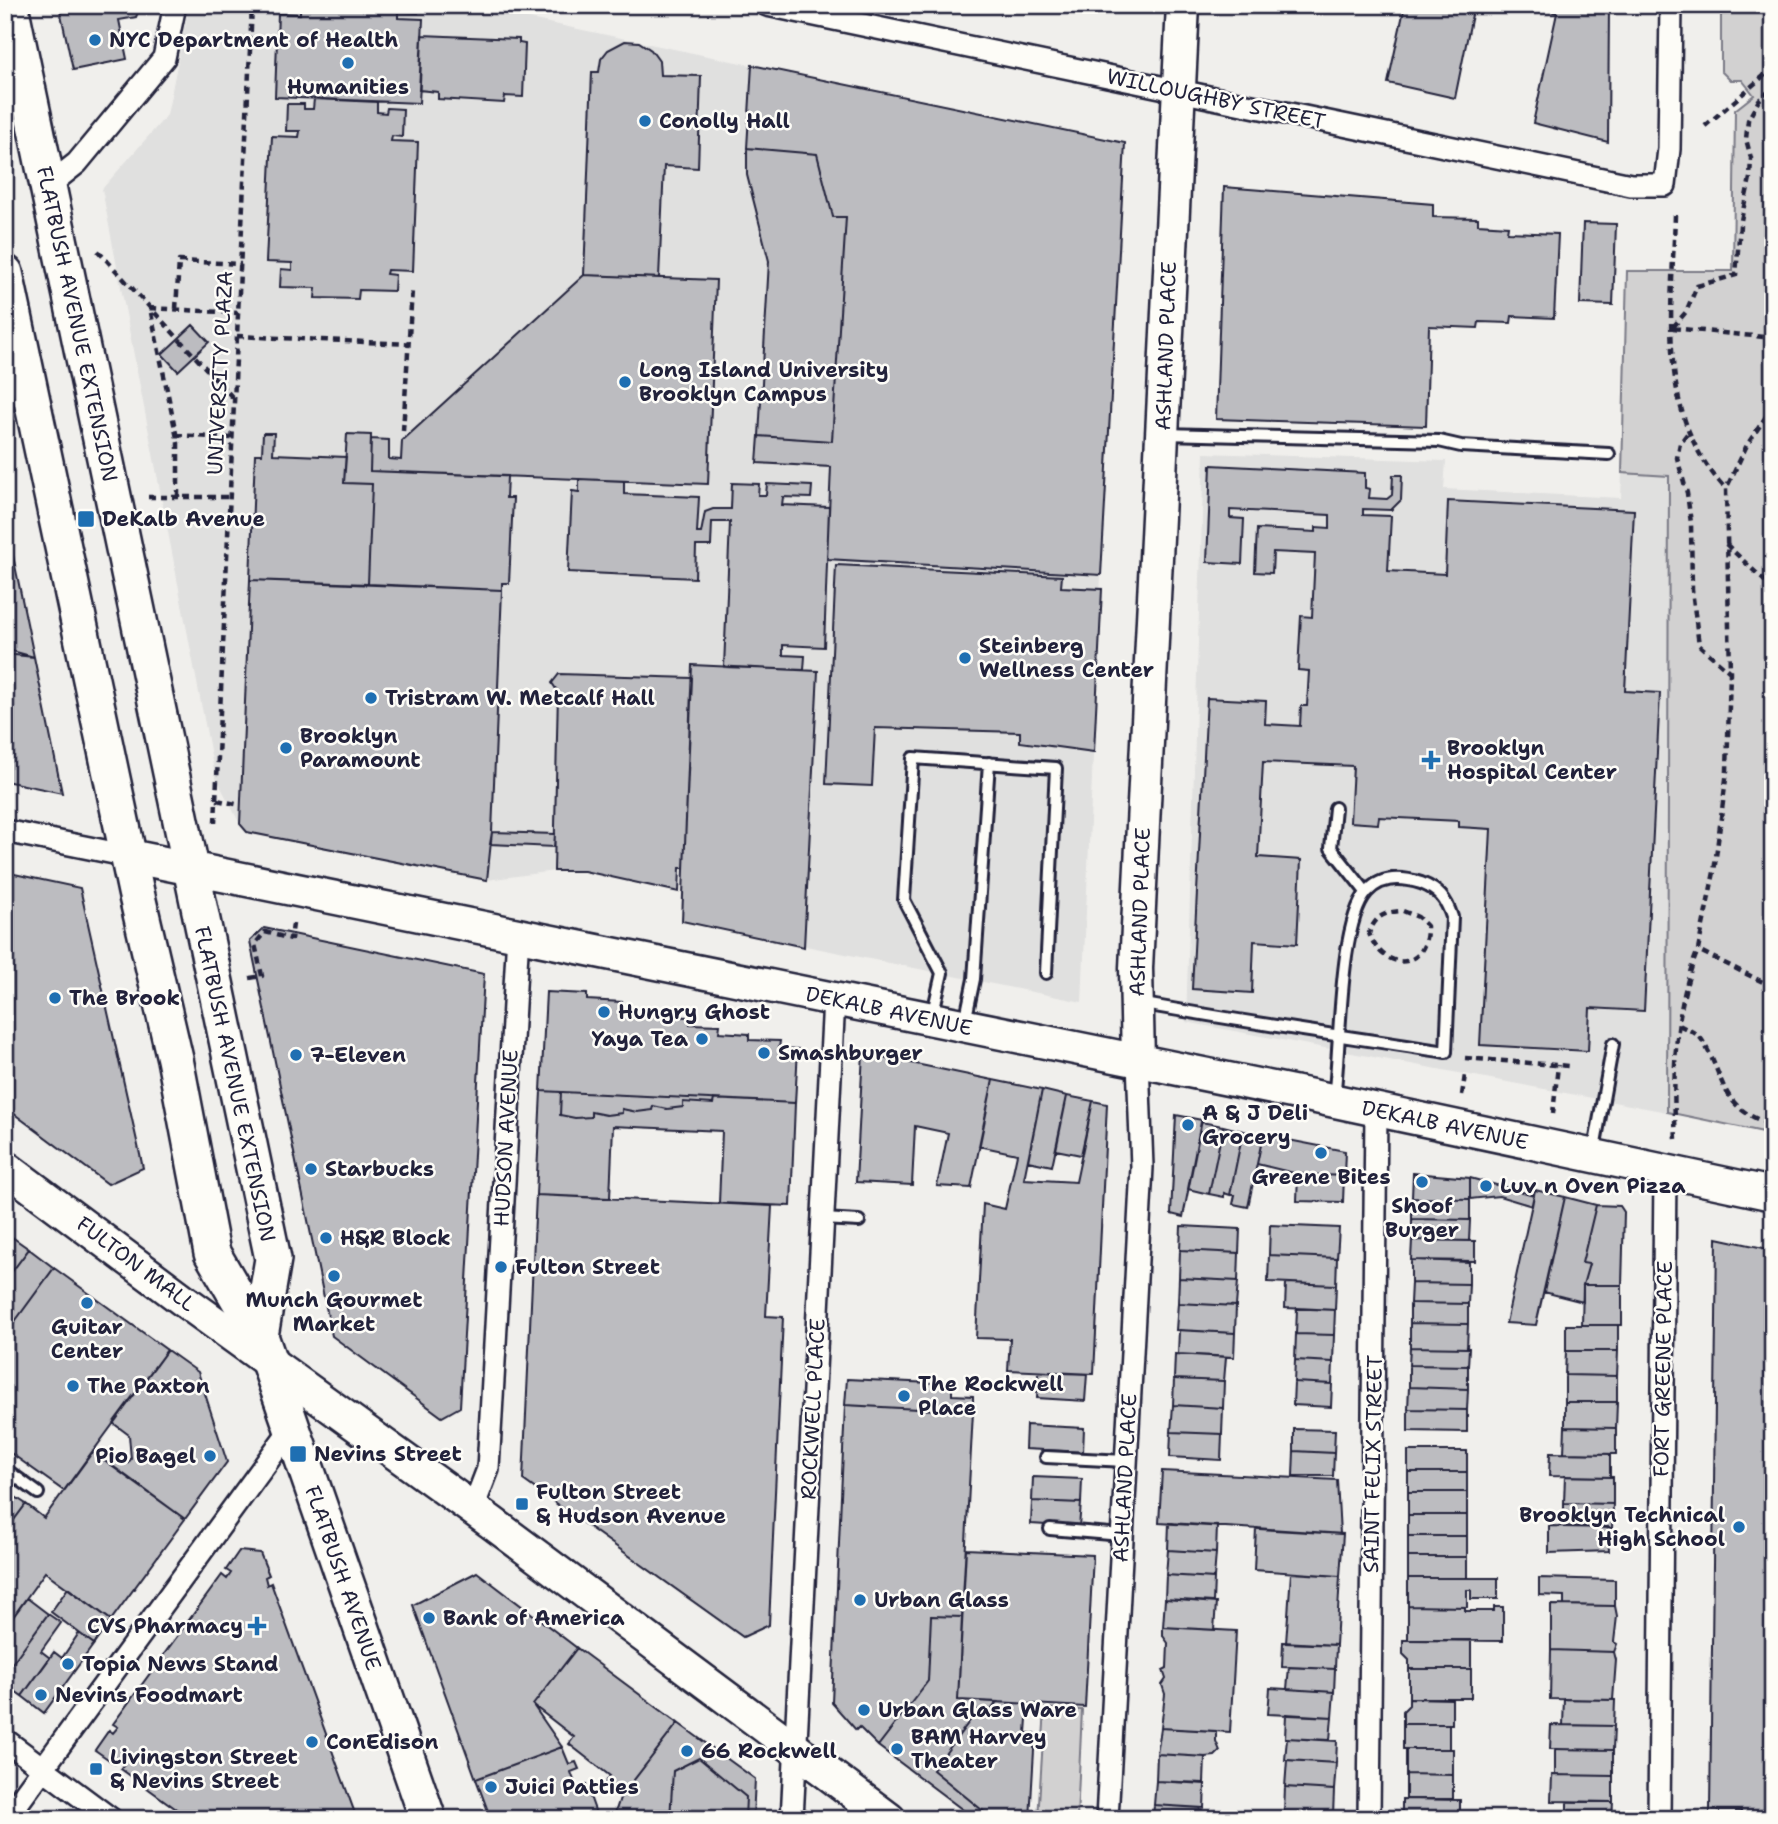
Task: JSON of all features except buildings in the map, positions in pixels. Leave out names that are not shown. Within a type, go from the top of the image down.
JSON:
[{"type":"main road","name":"FLATBUSH AVENUE EXTENSION","points":[[10,5],[273,1259],[264,1347]]},
{"type":"main road","name":"ASHLAND PLACE","points":[[1138,1061],[1136,1003],[1183,5]]},
{"type":"main road","points":[[5,273],[175,1059],[212,1253],[264,1347],[473,1508],[889,1819]]},
{"type":"main road","name":"DEKALB AVENUE","points":[[129,856],[517,933],[1773,1194]]},
{"type":"main road","name":"FULTON MALL","points":[[5,1167],[186,1302],[264,1347]]},
{"type":"main road","name":"FLATBUSH AVENUE","points":[[264,1347],[428,1819]]},
{"type":"street","points":[[48,186],[77,163],[164,58],[175,5]]},
{"type":"street","name":"WILLOUGHBY STREET","points":[[767,5],[803,9],[1630,186],[1665,185],[1669,149],[1671,5]]},
{"type":"street","name":"DEKALB AVENUE","points":[[5,831],[129,856]]},
{"type":"street","name":"HUDSON AVENUE","points":[[473,1508],[488,1469],[517,933]]},
{"type":"street","name":"ROCKWELL PLACE","points":[[792,1819],[834,999]]},
{"type":"street","name":"ASHLAND PLACE","points":[[1107,1819],[1142,1167],[1138,1061]]},
{"type":"street","name":"SAINT FELIX STREET","points":[[1369,1819],[1377,1110]]},
{"type":"street","name":"FORT GREENE PLACE","points":[[1659,1819],[1665,1171]]},
{"type":"street","points":[[6,1819],[291,1429]]},
{"type":"street","points":[[5,1740],[111,1819]]},
{"type":"lane","points":[[1162,434],[1439,441],[1461,446],[1609,454]]},
{"type":"lane","points":[[932,1020],[942,973],[904,900],[913,758],[1056,768],[1046,973]]},
{"type":"lane","points":[[964,1026],[974,979],[989,763]]},
{"type":"lane","points":[[1335,808],[1331,848],[1366,892]]},
{"type":"lane","points":[[1136,1003],[1340,1036],[1446,1052],[1452,917],[1446,898],[1430,887],[1398,879],[1381,881],[1366,892],[1357,907],[1348,939],[1340,1036],[1333,1101]]},
{"type":"lane","points":[[1593,1156],[1613,1044]]},
{"type":"lane","points":[[823,1219],[859,1222]]},
{"type":"lane","points":[[1046,1457],[1126,1461]]},
{"type":"lane","points":[[5,1469],[38,1493]]},
{"type":"lane","points":[[1050,1529],[1122,1535]]},
{"type":"path","name":"UNIVERSITY PLAZA","points":[[215,827],[252,5]]},
{"type":"path","points":[[1704,125],[1773,68]]},
{"type":"path","points":[[1672,328],[1686,312],[1696,286],[1737,275],[1740,225],[1750,178],[1751,158],[1746,139],[1748,120],[1759,100],[1773,88]]},
{"type":"path","points":[[1675,215],[1672,328],[1677,396],[1687,434],[1708,469],[1726,489]]},
{"type":"path","points":[[98,251],[234,400]]},
{"type":"path","points":[[176,309],[179,261],[240,264]]},
{"type":"path","points":[[403,431],[412,290]]},
{"type":"path","points":[[150,308],[238,313]]},
{"type":"path","points":[[150,308],[176,435],[178,497]]},
{"type":"path","points":[[1672,328],[1773,338]]},
{"type":"path","points":[[237,336],[408,344]]},
{"type":"path","points":[[1676,1139],[1679,1025],[1687,977],[1698,950],[1721,826],[1727,771],[1730,672],[1725,543],[1726,489],[1747,445],[1773,406]]},
{"type":"path","points":[[1687,434],[1679,443],[1677,458],[1692,523],[1692,590],[1699,645],[1730,672]]},
{"type":"path","points":[[176,435],[233,438]]},
{"type":"path","points":[[148,497],[230,497]]},
{"type":"path","points":[[1725,543],[1773,589]]},
{"type":"path","points":[[217,800],[240,805]]},
{"type":"path","points":[[1403,911],[1404,903]]},
{"type":"path","points":[[1403,911],[1418,917],[1427,926],[1427,940],[1422,954],[1409,961],[1393,961],[1380,953],[1369,933],[1373,922],[1385,912],[1403,911]]},
{"type":"path","points":[[250,978],[262,976],[255,944],[263,939],[265,932],[291,939],[293,924]]},
{"type":"path","points":[[1698,950],[1773,987]]},
{"type":"path","points":[[1679,1025],[1701,1038],[1724,1091],[1740,1108],[1773,1125]]},
{"type":"path","points":[[1465,1058],[1569,1066]]},
{"type":"path","points":[[1553,1114],[1558,1065]]},
{"type":"path","points":[[1462,1095],[1465,1075]]},
{"type":"shaded area","name":"Long Island University Brooklyn Campus","points":[[189,5],[463,5],[1125,143],[1101,575],[1082,1002],[682,921],[683,868],[680,869],[679,892],[580,871],[554,871],[487,880],[247,832],[240,824],[215,776],[102,189],[167,115]]},
{"type":"shaded area","points":[[1721,5],[1773,5],[1773,1134],[1667,1112],[1669,476],[1622,473],[1627,271],[1733,271],[1735,110],[1754,95],[1742,80],[1730,80],[1721,71]]},
{"type":"shaded area","name":"Brooklyn Hospital Center","points":[[1204,453],[1446,461],[1444,489],[1621,498],[1622,473],[1669,476],[1667,1112],[1186,1022]]},
{"type":"shaded area","points":[[1045,1708],[1082,1710],[1077,1819],[1038,1819]]},
{"type":"place","name":"NYC Department of Health","points":[[95,40]]},
{"type":"place","name":"Humanities","points":[[348,63]]},
{"type":"place","name":"Conolly Hall","points":[[645,121]]},
{"type":"place","name":"Long Island University Brooklyn Campus","points":[[625,382]]},
{"type":"place","name":"DeKalb Avenue","points":[[86,519]]},
{"type":"place","name":"Steinberg Wellness Center","points":[[965,658]]},
{"type":"place","name":"Tristram W. Metcalf Hall","points":[[371,698]]},
{"type":"place","name":"Brooklyn Paramount","points":[[286,748]]},
{"type":"place","name":"Brooklyn Hospital Center","points":[[1431,760]]},
{"type":"place","name":"The Brook","points":[[55,998]]},
{"type":"place","name":"Hungry Ghost","points":[[604,1012]]},
{"type":"place","name":"Yaya Tea","points":[[702,1039]]},
{"type":"place","name":"Smashburger","points":[[764,1053]]},
{"type":"place","name":"7-Eleven","points":[[296,1055]]},
{"type":"place","name":"A & J Deli Grocery","points":[[1188,1125]]},
{"type":"place","name":"Greene Bites","points":[[1321,1153]]},
{"type":"place","name":"Starbucks","points":[[311,1169]]},
{"type":"place","name":"Shoof Burger","points":[[1422,1182]]},
{"type":"place","name":"Luv n Oven Pizza","points":[[1486,1186]]},
{"type":"place","name":"H&R Block","points":[[326,1238]]},
{"type":"place","name":"Fulton Street","points":[[501,1267]]},
{"type":"place","name":"Munch Gourmet Market","points":[[334,1276]]},
{"type":"place","name":"Guitar Center","points":[[87,1303]]},
{"type":"place","name":"The Paxton","points":[[73,1386]]},
{"type":"place","name":"The Rockwell Place","points":[[904,1396]]},
{"type":"place","name":"Nevins Street","points":[[298,1454]]},
{"type":"place","name":"Pio Bagel","points":[[210,1456]]},
{"type":"place","name":"Fulton Street & Hudson Avenue","points":[[522,1504]]},
{"type":"place","name":"Brooklyn Technical High School","points":[[1739,1527]]},
{"type":"place","name":"Urban Glass","points":[[860,1600]]},
{"type":"place","name":"Bank of America","points":[[429,1618]]},
{"type":"place","name":"CVS Pharmacy","points":[[257,1626]]},
{"type":"place","name":"Topia News Stand","points":[[68,1664]]},
{"type":"place","name":"Nevins Foodmart","points":[[41,1695]]},
{"type":"place","name":"Urban Glass Ware","points":[[864,1710]]},
{"type":"place","name":"ConEdison","points":[[312,1742]]},
{"type":"place","name":"BAM Harvey Theater","points":[[897,1749]]},
{"type":"place","name":"66 Rockwell","points":[[687,1751]]},
{"type":"place","name":"Livingston Street & Nevins Street","points":[[96,1769]]},
{"type":"place","name":"Juici Patties","points":[[491,1787]]}]
